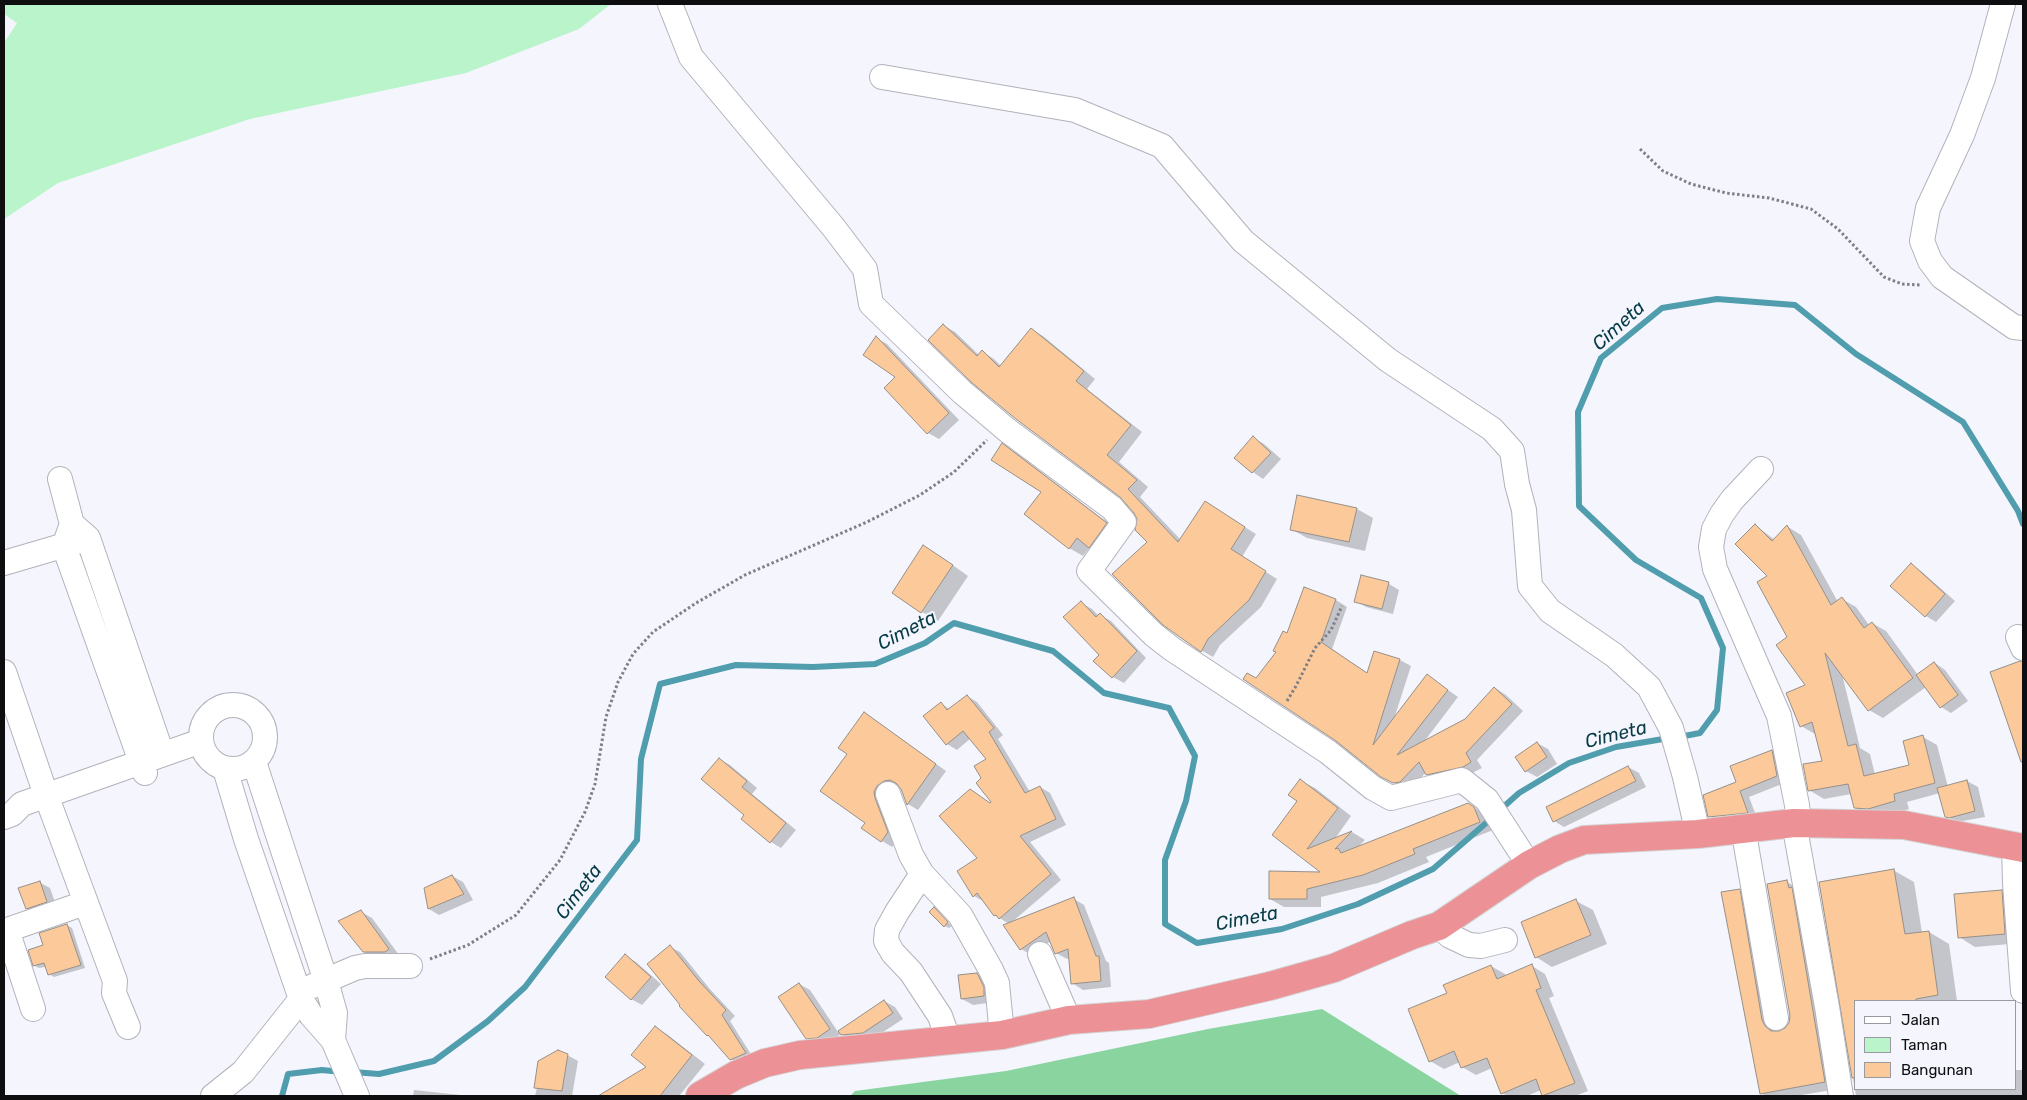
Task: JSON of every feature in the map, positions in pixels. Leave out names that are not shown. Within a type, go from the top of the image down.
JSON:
[{"type":"highway","points":[[700,1096],[736,1074],[765,1063],[800,1056],[1002,1035],[1069,1020],[1149,1014],[1270,986],[1334,968],[1412,935],[1440,926],[1529,865],[1560,849],[1584,840],[1698,834],[1797,823],[1904,825],[2019,847]]},
{"type":"street","points":[[670,4],[692,57],[834,228],[865,270],[871,304],[962,392],[1002,426],[1112,508],[1124,522],[1089,571],[1154,635],[1328,752],[1373,788],[1391,798],[1462,780],[1487,800],[1529,865]]},
{"type":"street","points":[[2004,4],[1983,78],[1962,135],[1928,208],[1922,240],[1930,261],[1942,277],[2014,327],[2023,328]]},
{"type":"street","points":[[882,77],[1075,110],[1162,146],[1242,242],[1388,360],[1492,429],[1512,451],[1517,484],[1524,510],[1530,586],[1550,611],[1614,655],[1649,687],[1671,728],[1698,834]]},
{"type":"street","points":[[1761,469],[1732,500],[1722,514],[1714,529],[1711,547],[1715,568],[1779,716],[1798,805],[1797,823],[1841,1096]]},
{"type":"street","points":[[60,479],[80,531],[149,762]]},
{"type":"street","points":[[4,562],[64,546],[80,531]]},
{"type":"street","points":[[64,546],[149,762]]},
{"type":"street","points":[[4,672],[7,707],[79,905],[115,981],[114,993],[128,1027]]},
{"type":"street","points":[[229,705],[238,705],[248,709],[259,719],[265,734],[261,754],[254,762],[235,770],[225,769],[216,765],[208,758],[202,745],[201,730],[211,713],[229,705]]},
{"type":"street","points":[[8,815],[22,804],[43,803],[149,762],[202,745]]},
{"type":"street","points":[[254,762],[326,981],[335,1013],[337,1050]]},
{"type":"street","points":[[225,769],[246,840],[300,996],[337,1050],[357,1095]]},
{"type":"street","points":[[888,794],[911,855],[922,874],[960,916],[991,970],[997,983],[1002,1035]]},
{"type":"street","points":[[1744,828],[1776,1018]]},
{"type":"street","points":[[2019,847],[2023,991]]},
{"type":"street","points":[[922,874],[890,924],[887,930],[886,941],[892,954],[911,972],[940,1016],[949,1041]]},
{"type":"street","points":[[34,1009],[5,930],[79,905]]},
{"type":"street","points":[[1440,926],[1450,936],[1469,945],[1481,946],[1505,940]]},
{"type":"street","points":[[1040,954],[1069,1020]]},
{"type":"street","points":[[213,1096],[242,1072],[300,996],[326,981],[355,968],[365,966],[410,966]]},
{"type":"path","points":[[1640,149],[1663,171],[1691,184],[1726,193],[1770,198],[1811,209],[1838,229],[1884,277],[1902,284],[1921,285],[1942,277]]},
{"type":"path","points":[[410,966],[468,945],[516,916],[560,860],[585,812],[595,784],[606,717],[618,682],[634,654],[654,632],[696,603],[745,575],[867,522],[920,495],[954,472],[1002,426]]},
{"type":"path","points":[[1275,718],[1296,686],[1315,648],[1331,630],[1342,606]]},
{"type":"green space","points":[[4,4],[611,4],[579,29],[466,73],[250,119],[58,183],[4,219],[4,43],[17,23],[4,14]]},
{"type":"green space","points":[[1322,1009],[1461,1096],[850,1096],[855,1091],[1006,1071],[1208,1029]]},
{"type":"building","points":[[943,324],[977,356],[982,350],[999,367],[1031,328],[1084,371],[1076,381],[1131,425],[1107,455],[1137,480],[1128,489],[1178,542],[1205,501],[1245,527],[1231,549],[1266,571],[1249,600],[1208,639],[1201,652],[1163,625],[1112,574],[1147,542],[1135,530],[1137,519],[1134,513],[1120,497],[1016,419],[971,382],[928,340]]},
{"type":"building","points":[[876,336],[949,413],[927,434],[884,388],[895,377],[863,355]]},
{"type":"building","points":[[1253,436],[1271,453],[1252,473],[1234,458]]},
{"type":"building","points":[[1002,443],[1107,523],[1089,548],[1077,538],[1069,549],[1024,514],[1041,492],[991,460]]},
{"type":"building","points":[[1297,495],[1357,508],[1349,542],[1290,530]]},
{"type":"building","points":[[1755,524],[1772,541],[1787,525],[1831,605],[1842,597],[1864,628],[1872,622],[1913,678],[1868,711],[1825,653],[1848,746],[1856,744],[1864,776],[1909,765],[1903,741],[1923,735],[1935,783],[1894,794],[1895,801],[1868,809],[1854,808],[1848,784],[1808,791],[1803,764],[1822,761],[1812,722],[1800,727],[1786,693],[1805,685],[1776,645],[1787,637],[1757,582],[1767,576],[1735,544]]},
{"type":"building","points":[[923,545],[953,565],[921,613],[892,593]]},
{"type":"building","points":[[1911,563],[1945,594],[1925,617],[1890,586]]},
{"type":"building","points":[[1361,575],[1389,582],[1382,609],[1354,602]]},
{"type":"building","points":[[1304,587],[1336,599],[1321,642],[1367,673],[1374,651],[1400,659],[1373,745],[1427,674],[1448,690],[1397,755],[1465,719],[1494,687],[1512,704],[1466,753],[1471,762],[1463,767],[1426,775],[1419,762],[1400,782],[1393,783],[1381,777],[1336,741],[1243,679],[1247,673],[1256,678],[1276,652],[1273,651],[1283,631],[1287,633]]},
{"type":"building","points":[[1081,601],[1096,617],[1100,613],[1137,651],[1112,678],[1093,661],[1099,655],[1063,617]]},
{"type":"building","points":[[2023,661],[2023,761],[2021,762],[1990,672]]},
{"type":"building","points":[[1934,662],[1958,695],[1940,708],[1916,675]]},
{"type":"building","points":[[967,695],[994,728],[989,732],[1025,793],[1040,786],[1056,819],[1020,836],[1051,874],[999,919],[996,915],[994,916],[977,893],[973,897],[957,871],[977,858],[939,816],[970,789],[991,802],[976,783],[981,778],[974,766],[986,759],[963,731],[946,745],[923,716],[941,702],[947,710]]},
{"type":"building","points":[[864,712],[936,764],[907,805],[901,789],[896,783],[890,780],[884,781],[877,786],[874,792],[875,798],[888,832],[881,842],[861,828],[865,823],[820,791],[847,754],[838,748]]},
{"type":"building","points":[[1537,742],[1547,757],[1525,772],[1515,757]]},
{"type":"building","points":[[1772,750],[1777,776],[1740,791],[1748,813],[1708,817],[1703,795],[1736,782],[1730,766]]},
{"type":"building","points":[[719,758],[747,781],[742,787],[786,823],[770,843],[741,819],[744,815],[701,779]]},
{"type":"building","points":[[1628,766],[1636,781],[1553,822],[1546,807]]},
{"type":"building","points":[[1300,779],[1338,808],[1307,849],[1352,831],[1335,849],[1338,848],[1341,853],[1468,803],[1474,807],[1480,822],[1413,849],[1415,854],[1363,875],[1307,889],[1307,899],[1269,899],[1269,871],[1320,872],[1272,835],[1297,801],[1288,795]]},
{"type":"building","points":[[1967,780],[1975,811],[1949,818],[1945,817],[1937,788]]},
{"type":"building","points":[[1894,869],[1905,934],[1929,931],[1938,995],[1916,1000],[1854,1000],[1854,1078],[1852,1078],[1819,882]]},
{"type":"building","points":[[452,875],[464,894],[428,909],[424,888]]},
{"type":"building","points":[[1787,880],[1789,888],[1792,887],[1825,1082],[1760,1094],[1721,892],[1740,889],[1762,1020],[1771,1031],[1779,1031],[1789,1023],[1790,1016],[1767,884]]},
{"type":"building","points":[[40,881],[47,902],[26,909],[18,888]]},
{"type":"building","points":[[2002,890],[2005,934],[1958,938],[1954,894]]},
{"type":"building","points":[[1074,897],[1096,956],[1099,956],[1101,981],[1071,984],[1068,949],[1055,954],[1046,932],[1020,950],[1003,925]]},
{"type":"building","points":[[1576,899],[1591,935],[1535,958],[1521,922]]},
{"type":"building","points":[[934,907],[948,922],[944,927],[929,912]]},
{"type":"building","points":[[361,910],[389,949],[385,952],[363,952],[338,921]]},
{"type":"building","points":[[67,924],[81,965],[48,975],[44,963],[33,966],[28,950],[43,945],[39,933]]},
{"type":"building","points":[[670,945],[699,981],[726,1010],[722,1015],[746,1053],[730,1060],[679,1006],[647,964]]},
{"type":"building","points":[[625,954],[651,977],[631,1000],[605,977]]},
{"type":"building","points":[[1532,964],[1541,988],[1536,990],[1575,1083],[1542,1096],[1536,1079],[1501,1094],[1487,1058],[1461,1068],[1454,1051],[1429,1062],[1408,1009],[1447,993],[1443,985],[1491,965],[1497,979]]},
{"type":"building","points":[[977,973],[984,987],[984,996],[961,999],[958,975]]},
{"type":"building","points":[[799,983],[830,1029],[817,1038],[806,1039],[778,997]]},
{"type":"building","points":[[884,1000],[893,1013],[863,1033],[841,1035],[838,1031]]},
{"type":"building","points":[[655,1026],[692,1055],[660,1096],[598,1096],[646,1067],[631,1055]]},
{"type":"building","points":[[558,1050],[568,1054],[562,1091],[534,1088],[538,1061]]},
{"type":"waterway","name":"Cimeta","points":[[1679,737],[1700,733],[1717,710],[1723,648],[1701,598],[1636,560],[1579,506],[1578,412],[1601,358],[1662,308],[1717,299],[1795,305],[1856,354],[1963,422],[2018,511],[2023,524]]},
{"type":"waterway","name":"Cimeta","points":[[353,1072],[379,1074],[434,1061],[488,1021],[525,987],[637,840],[641,759],[660,684],[736,665],[813,667],[875,664],[925,643],[954,623],[1053,651],[1104,693],[1169,708],[1195,756],[1186,801],[1165,860],[1165,924],[1197,943],[1282,929],[1358,904],[1433,869],[1493,817]]},
{"type":"waterway","name":"Cimeta","points":[[1500,810],[1519,793],[1569,763],[1616,747],[1669,738]]},
{"type":"waterway","name":"Cimeta","points":[[282,1096],[288,1074],[322,1070],[341,1072]]}]
